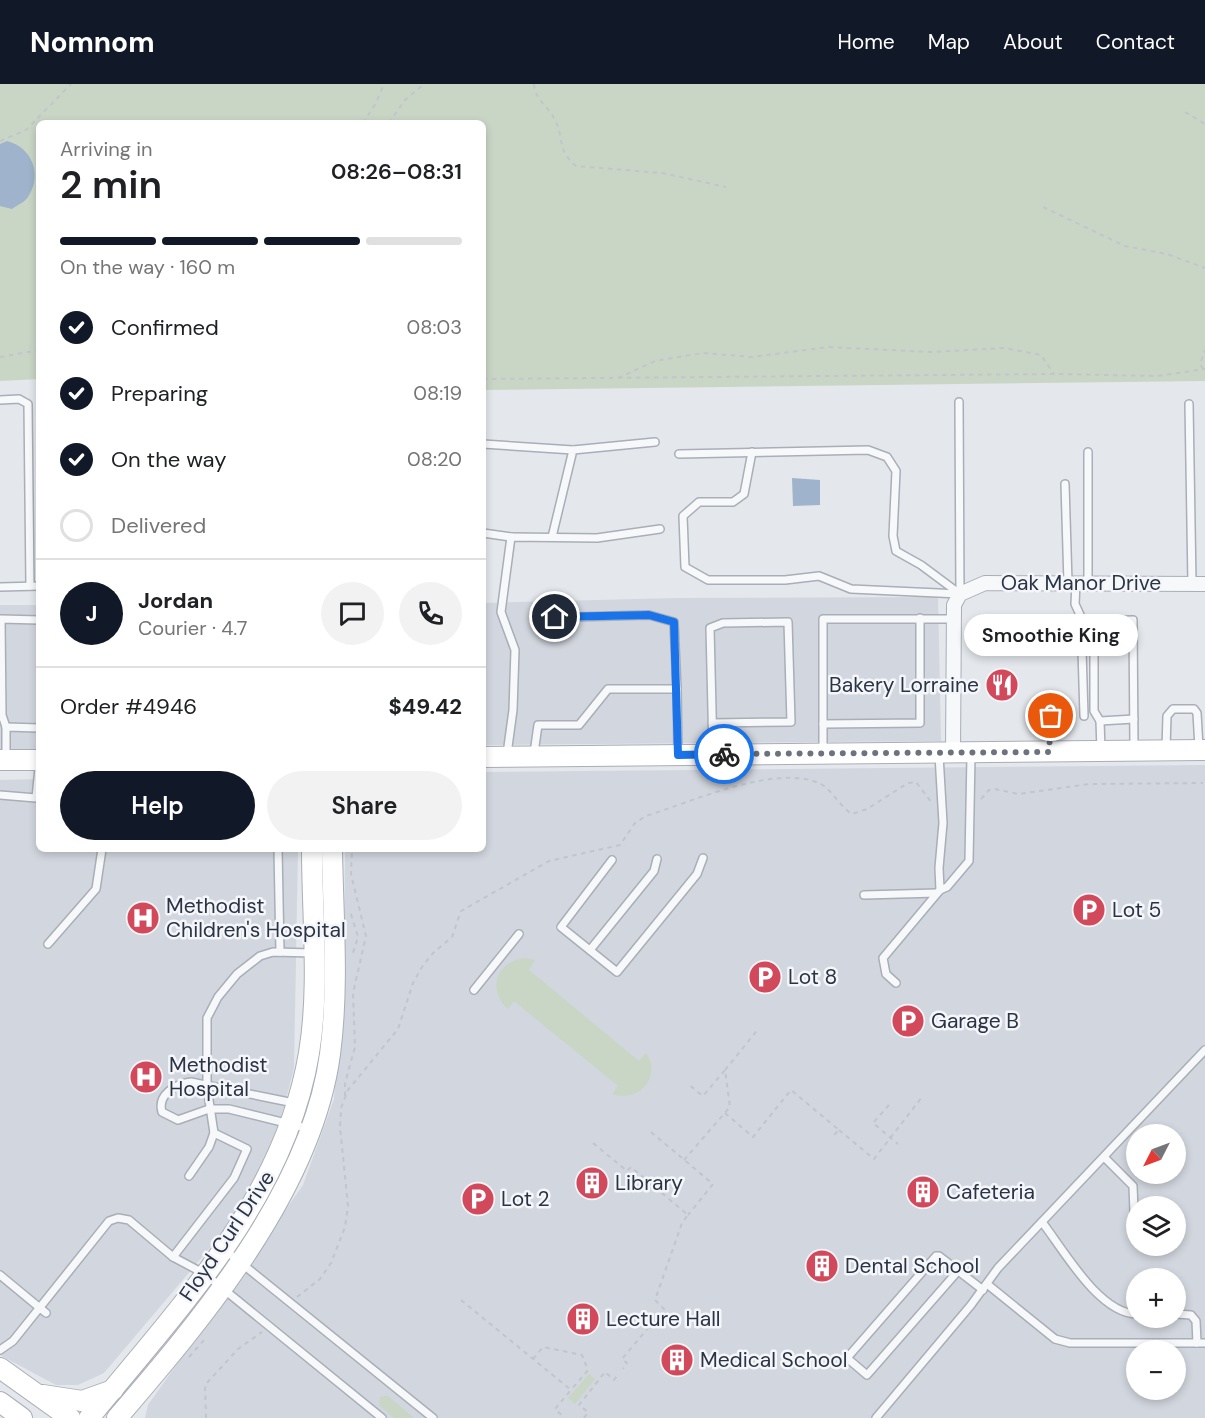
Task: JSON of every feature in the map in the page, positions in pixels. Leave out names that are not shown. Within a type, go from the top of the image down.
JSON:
[{"type":"street","name":"Oak Manor Drive","points":[[960,594],[985,583],[1199,584]]},
{"type":"street","points":[[954,752],[953,619],[954,605],[960,594]]},
{"type":"street","points":[[486,757],[1202,750]]},
{"type":"street","points":[[3,760],[36,760]]},
{"type":"street","name":"Floyd Curl Drive","points":[[89,1418],[205,1274],[272,1172],[297,1103],[309,1053],[314,1012],[312,852]]},
{"type":"street","name":"Floyd Curl Drive","points":[[125,1413],[179,1346],[239,1262],[290,1181],[310,1129],[330,1056],[335,1013],[332,852]]},
{"type":"street","points":[[0,1368],[70,1418]]},
{"type":"street","points":[[36,1393],[73,1401],[113,1390]]},
{"type":"street","points":[[5,1408],[22,1418]]},
{"type":"lane","points":[[0,400],[20,399],[28,404],[30,586]]},
{"type":"lane","points":[[959,402],[960,594]]},
{"type":"lane","points":[[1189,404],[1199,584]]},
{"type":"lane","points":[[486,444],[573,450],[655,442]]},
{"type":"lane","points":[[552,537],[573,450]]},
{"type":"lane","points":[[679,454],[868,450],[887,457],[896,471],[893,536],[896,551],[921,565],[960,594]]},
{"type":"lane","points":[[752,452],[744,494],[733,501],[699,502],[683,516],[685,567],[708,580],[785,580],[819,576],[851,589],[960,594]]},
{"type":"lane","points":[[1084,716],[1081,617],[1075,604],[1088,452]]},
{"type":"lane","points":[[1065,484],[1077,583]]},
{"type":"lane","points":[[486,533],[511,537],[597,538],[660,529]]},
{"type":"lane","points":[[507,756],[513,710],[515,650],[501,612],[511,537]]},
{"type":"lane","points":[[0,587],[36,586]]},
{"type":"lane","points":[[538,618],[649,615],[674,622],[678,755]]},
{"type":"lane","points":[[823,724],[920,723],[920,618]]},
{"type":"lane","points":[[3,760],[6,727],[2,716],[1,619],[36,620]]},
{"type":"lane","points":[[823,753],[823,619],[953,619]]},
{"type":"lane","points":[[1101,751],[1100,720],[1094,711],[1094,621],[1133,620],[1134,751]]},
{"type":"lane","points":[[712,723],[790,722],[788,622],[723,623],[710,628],[712,723],[713,754]]},
{"type":"lane","points":[[533,756],[538,724],[579,725],[608,689],[677,689]]},
{"type":"lane","points":[[1166,750],[1167,716],[1173,708],[1194,709],[1197,713],[1202,750]]},
{"type":"lane","points":[[1049,752],[1051,716]]},
{"type":"lane","points":[[1100,720],[1134,719]]},
{"type":"lane","points":[[6,727],[36,728]]},
{"type":"lane","points":[[939,892],[943,823],[954,752]]},
{"type":"lane","points":[[896,983],[886,974],[883,958],[939,892],[947,887],[969,861],[954,752]]},
{"type":"lane","points":[[0,795],[36,798]]},
{"type":"lane","points":[[48,944],[96,889],[102,852]]},
{"type":"lane","points":[[278,852],[280,952]]},
{"type":"lane","points":[[612,860],[561,927],[616,972],[697,874],[703,858]]},
{"type":"lane","points":[[590,950],[654,871],[657,859]]},
{"type":"lane","points":[[864,895],[939,892]]},
{"type":"lane","points":[[474,990],[519,934]]},
{"type":"lane","points":[[189,1176],[209,1148],[214,1133],[207,1087],[207,1018],[218,997],[237,974],[260,956],[280,952],[313,953]]},
{"type":"lane","points":[[876,1418],[985,1287],[998,1268],[1205,1050]]},
{"type":"lane","points":[[310,1129],[291,1122],[229,1109],[209,1109],[178,1120],[162,1112],[159,1105],[164,1094],[181,1083],[190,1082],[317,1108]]},
{"type":"lane","points":[[173,1257],[234,1178],[247,1149],[214,1133]]},
{"type":"lane","points":[[1104,1157],[1133,1186],[1133,1196]]},
{"type":"lane","points":[[0,1350],[13,1341],[43,1310],[109,1221],[118,1218],[129,1220],[173,1257],[205,1274],[382,1418]]},
{"type":"lane","points":[[1042,1222],[1077,1271],[1114,1308],[1126,1314]]},
{"type":"lane","points":[[223,1248],[433,1418]]},
{"type":"lane","points":[[958,1271],[867,1375],[847,1358],[936,1256],[985,1287],[1055,1339],[1070,1343],[1201,1343],[1196,1320],[1191,1315],[1186,1315]]},
{"type":"lane","points":[[0,1275],[43,1310]]},
{"type":"path","points":[[37,120],[71,84]]},
{"type":"path","points":[[365,120],[376,103],[384,84]]},
{"type":"path","points":[[391,120],[405,100],[424,84]]},
{"type":"path","points":[[534,84],[540,100],[557,122],[561,149],[576,166],[663,174],[726,187]]},
{"type":"path","points":[[1185,112],[1205,124]]},
{"type":"path","points":[[0,141],[36,121]]},
{"type":"path","points":[[1043,207],[1125,246],[1167,254],[1205,268]]},
{"type":"path","points":[[616,379],[633,369],[703,353],[752,357],[828,347],[931,352],[1005,348],[1041,355],[1054,374]]},
{"type":"path","points":[[1204,369],[1200,364],[1205,350]]},
{"type":"path","points":[[0,357],[36,351]]},
{"type":"path","points":[[486,379],[1054,374],[1158,376],[1204,369]]},
{"type":"path","points":[[345,1099],[368,1064],[398,1029],[422,967],[433,953],[452,937],[461,910],[549,861],[620,845],[635,824],[646,816],[753,781],[795,779],[819,783],[826,787],[841,807],[852,814],[867,809],[908,783],[916,782],[930,802],[934,804]]},
{"type":"path","points":[[978,800],[989,790],[995,789],[1018,794],[1089,784],[1203,783]]},
{"type":"path","points":[[297,1298],[320,1279],[332,1263],[345,1227],[348,1206],[340,1128],[345,1083],[355,1047],[353,993],[366,936],[351,874],[352,852]]},
{"type":"path","points":[[688,1084],[702,1096],[759,1028]]},
{"type":"path","points":[[684,1160],[730,1107],[724,1070]]},
{"type":"path","points":[[725,1113],[753,1137],[791,1090],[874,1159],[922,1097]]},
{"type":"path","points":[[889,1105],[873,1123],[898,1144]]},
{"type":"path","points":[[832,1137],[839,1130]]},
{"type":"path","points":[[623,1369],[627,1363],[622,1359],[664,1309],[656,1300],[682,1223],[713,1184],[651,1132]]},
{"type":"path","points":[[592,1143],[627,1171],[631,1167],[688,1215]]},
{"type":"path","points":[[461,1300],[571,1390]]},
{"type":"path","points":[[206,1418],[205,1385],[238,1349],[262,1332]]},
{"type":"path","points":[[533,1359],[543,1347],[582,1355],[588,1370],[555,1409],[565,1418]]},
{"type":"path","points":[[584,1418],[588,1412],[579,1405],[605,1372],[614,1380],[617,1376]]},
{"type":"shaded area","points":[[938,597],[941,741],[486,745],[486,603],[677,598]]},
{"type":"shaded area","points":[[0,605],[36,605],[36,751],[0,752]]},
{"type":"shaded area","points":[[1205,765],[1205,1418],[145,1418],[148,1405],[303,1185],[334,1099],[344,979],[345,852],[486,852],[486,772]]},
{"type":"shaded area","name":"Methodist Hospital","points":[[36,779],[36,852],[298,852],[294,1068],[282,1115],[264,1168],[236,1217],[104,1373],[78,1385],[56,1385],[0,1355],[0,780]]},
{"type":"green space","points":[[0,84],[1205,84],[1205,381],[486,390],[486,120],[36,120],[36,379],[0,381]]},
{"type":"green space","points":[[525,958],[535,960],[529,970],[639,1061],[646,1053],[652,1071],[645,1086],[631,1095],[612,1094],[618,1086],[514,1001],[508,1009],[497,993],[498,977],[507,964]]},
{"type":"green space","points":[[589,1374],[595,1379],[575,1404],[568,1398]]},
{"type":"green space","points":[[388,1396],[414,1418],[394,1418],[379,1405],[380,1398]]},
{"type":"water","points":[[7,141],[23,149],[29,156],[35,171],[35,180],[28,197],[12,209],[0,206],[0,144]]},
{"type":"water","points":[[792,478],[820,480],[820,505],[793,506]]},
{"type":"way so far","points":[[724,754],[1049,752],[1051,716]]},
{"type":"place","name":"Bakery Lorraine","points":[[1002,685]]},
{"type":"place","name":"Smoothie King","points":[[1051,716]]},
{"type":"place","name":"Lot 5","points":[[1089,910]]},
{"type":"place","name":"Methodist Children's Hospital","points":[[143,918]]},
{"type":"place","name":"Lot 8","points":[[765,977]]},
{"type":"place","name":"Garage B","points":[[908,1021]]},
{"type":"place","name":"Methodist Hospital","points":[[146,1077]]},
{"type":"place","name":"Library","points":[[592,1183]]},
{"type":"place","name":"Cafeteria","points":[[923,1192]]},
{"type":"place","name":"Lot 2","points":[[478,1199]]},
{"type":"place","name":"Dental School","points":[[822,1266]]},
{"type":"place","name":"Lecture Hall","points":[[583,1319]]},
{"type":"place","name":"Medical School","points":[[677,1360]]},
{"type":"route","points":[[555,617],[649,615],[674,622],[678,755],[724,754]]}]
